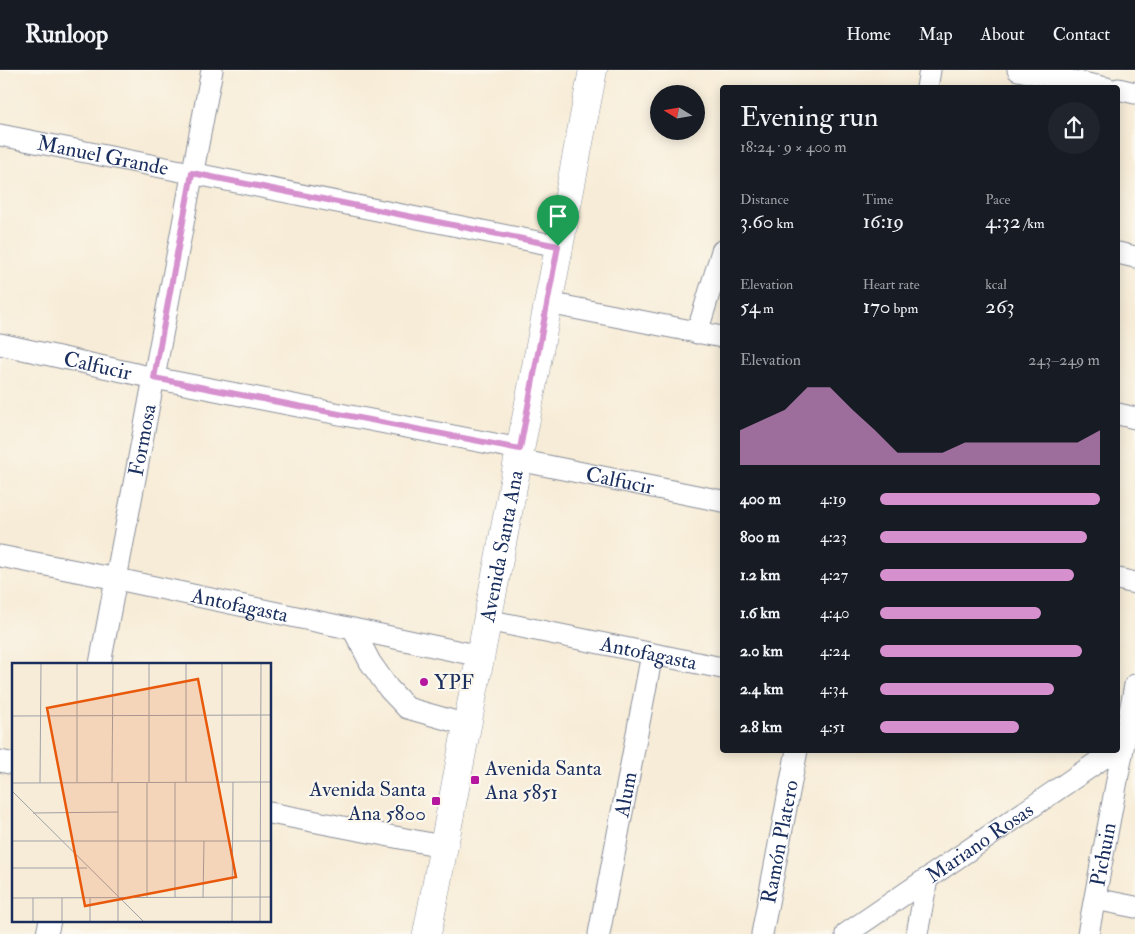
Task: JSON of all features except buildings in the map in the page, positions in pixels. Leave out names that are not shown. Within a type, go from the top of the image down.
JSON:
[{"type":"main road","name":"Avenida Santa Ana","points":[[427,934],[442,846],[593,70]]},
{"type":"street","name":"Formosa","points":[[100,663],[212,70]]},
{"type":"street","points":[[928,85],[930,70]]},
{"type":"street","points":[[1018,70],[1092,85]]},
{"type":"street","points":[[1120,90],[1135,93]]},
{"type":"street","name":"Manuel Grande","points":[[0,135],[558,246]]},
{"type":"street","points":[[1120,253],[1135,257]]},
{"type":"street","points":[[697,332],[720,257]]},
{"type":"street","points":[[548,303],[720,338]]},
{"type":"street","name":"Calfucir","points":[[0,344],[519,455],[720,501]]},
{"type":"street","points":[[1120,414],[1135,418]]},
{"type":"street","name":"Antofagasta","points":[[0,556],[480,656]]},
{"type":"street","points":[[1120,579],[1135,582]]},
{"type":"street","name":"Antofagasta","points":[[487,620],[720,668]]},
{"type":"street","points":[[353,629],[370,662],[389,689],[406,708],[466,725]]},
{"type":"street","name":"Alum","points":[[599,934],[652,654]]},
{"type":"street","name":"Pichuin","points":[[1088,934],[1135,685]]},
{"type":"street","name":"Ramón Platero","points":[[762,934],[796,753]]},
{"type":"street","name":"Mariano Rosas","points":[[846,934],[1112,753]]},
{"type":"street","points":[[271,813],[442,846]]},
{"type":"street","points":[[917,934],[927,879]]},
{"type":"street","points":[[1095,899],[1135,907]]},
{"type":"place","name":"YPF","points":[[424,682]]},
{"type":"place","name":"Avenida Santa Ana 5851","points":[[475,780]]},
{"type":"place","name":"Avenida Santa Ana 5800","points":[[436,801]]},
{"type":"route","points":[[192,173],[558,246],[520,449],[154,378],[192,173]]}]
